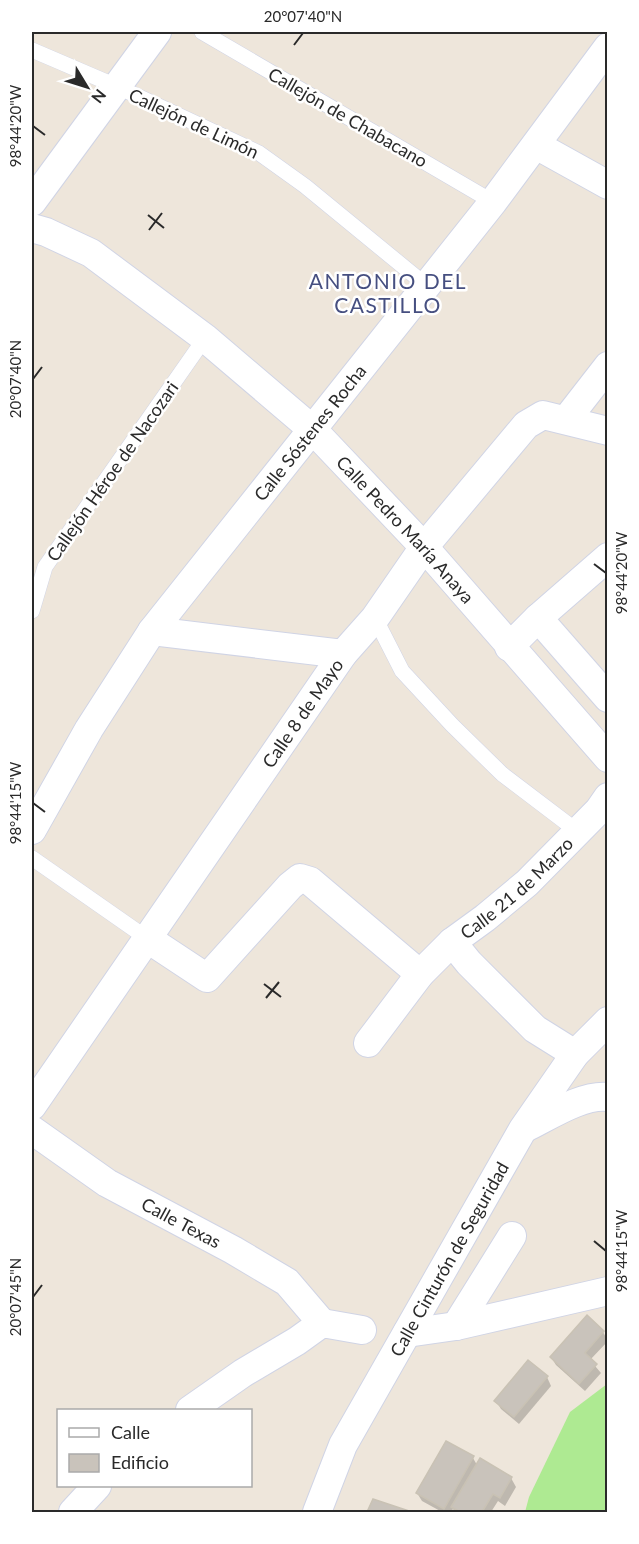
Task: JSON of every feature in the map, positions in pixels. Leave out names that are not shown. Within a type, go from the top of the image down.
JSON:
[{"type":"street","points":[[32,202],[157,32]]},
{"type":"street","name":"Calle Sóstenes Rocha","points":[[32,830],[89,729],[152,631],[493,202],[608,47]]},
{"type":"street","points":[[536,145],[608,185]]},
{"type":"street","name":"Calle Pedro María Anaya","points":[[32,228],[91,253],[205,338],[313,430],[424,547],[608,758]]},
{"type":"street","points":[[566,420],[608,366]]},
{"type":"street","name":"Calle 8 de Mayo","points":[[32,1106],[343,654],[375,618],[424,547],[526,425],[543,415],[608,431]]},
{"type":"street","points":[[509,647],[538,618],[608,557]]},
{"type":"street","points":[[538,618],[608,698]]},
{"type":"street","points":[[152,631],[343,654]]},
{"type":"street","name":"Calle 21 de Marzo","points":[[368,1043],[420,974],[452,942],[527,883],[599,810],[608,797]]},
{"type":"street","points":[[148,939],[207,978],[290,886],[300,878],[310,882],[420,974]]},
{"type":"street","points":[[452,942],[469,963],[536,1029],[575,1054]]},
{"type":"street","name":"Calle Cinturón de Seguridad","points":[[316,1512],[344,1445],[523,1129],[575,1054],[608,1021]]},
{"type":"street","points":[[523,1129],[581,1100],[600,1096],[608,1097]]},
{"type":"street","name":"Calle Texas","points":[[32,1131],[107,1183],[287,1282],[322,1323]]},
{"type":"street","points":[[456,1326],[512,1236]]},
{"type":"street","points":[[407,1333],[456,1326],[608,1291]]},
{"type":"street","points":[[191,1409],[322,1323],[362,1330]]},
{"type":"street","points":[[73,1512],[95,1487]]},
{"type":"lane","name":"Callejón de Chabacano","points":[[202,32],[493,202]]},
{"type":"lane","name":"Callejón de Limón","points":[[32,50],[260,153],[305,186],[427,286]]},
{"type":"lane","name":"Callejón Héroe de Nacozari","points":[[32,611],[45,567],[205,338]]},
{"type":"lane","points":[[375,618],[402,671],[452,725],[502,774],[577,831]]},
{"type":"lane","points":[[32,858],[148,939]]},
{"type":"green space","points":[[607,1384],[607,1512],[525,1512],[529,1497],[570,1412]]},
{"type":"building","points":[[587,1315],[604,1331],[585,1353],[597,1364],[579,1384],[550,1357]]},
{"type":"building","points":[[528,1360],[548,1376],[514,1417],[494,1401]]},
{"type":"building","points":[[446,1441],[474,1456],[444,1509],[416,1493]]},
{"type":"building","points":[[480,1458],[512,1477],[500,1498],[493,1494],[482,1512],[460,1512],[451,1507]]},
{"type":"building","points":[[373,1499],[412,1512],[367,1512]]},
{"type":"district","name":"ANTONIO DEL CASTILLO","points":[[388,292]]}]
